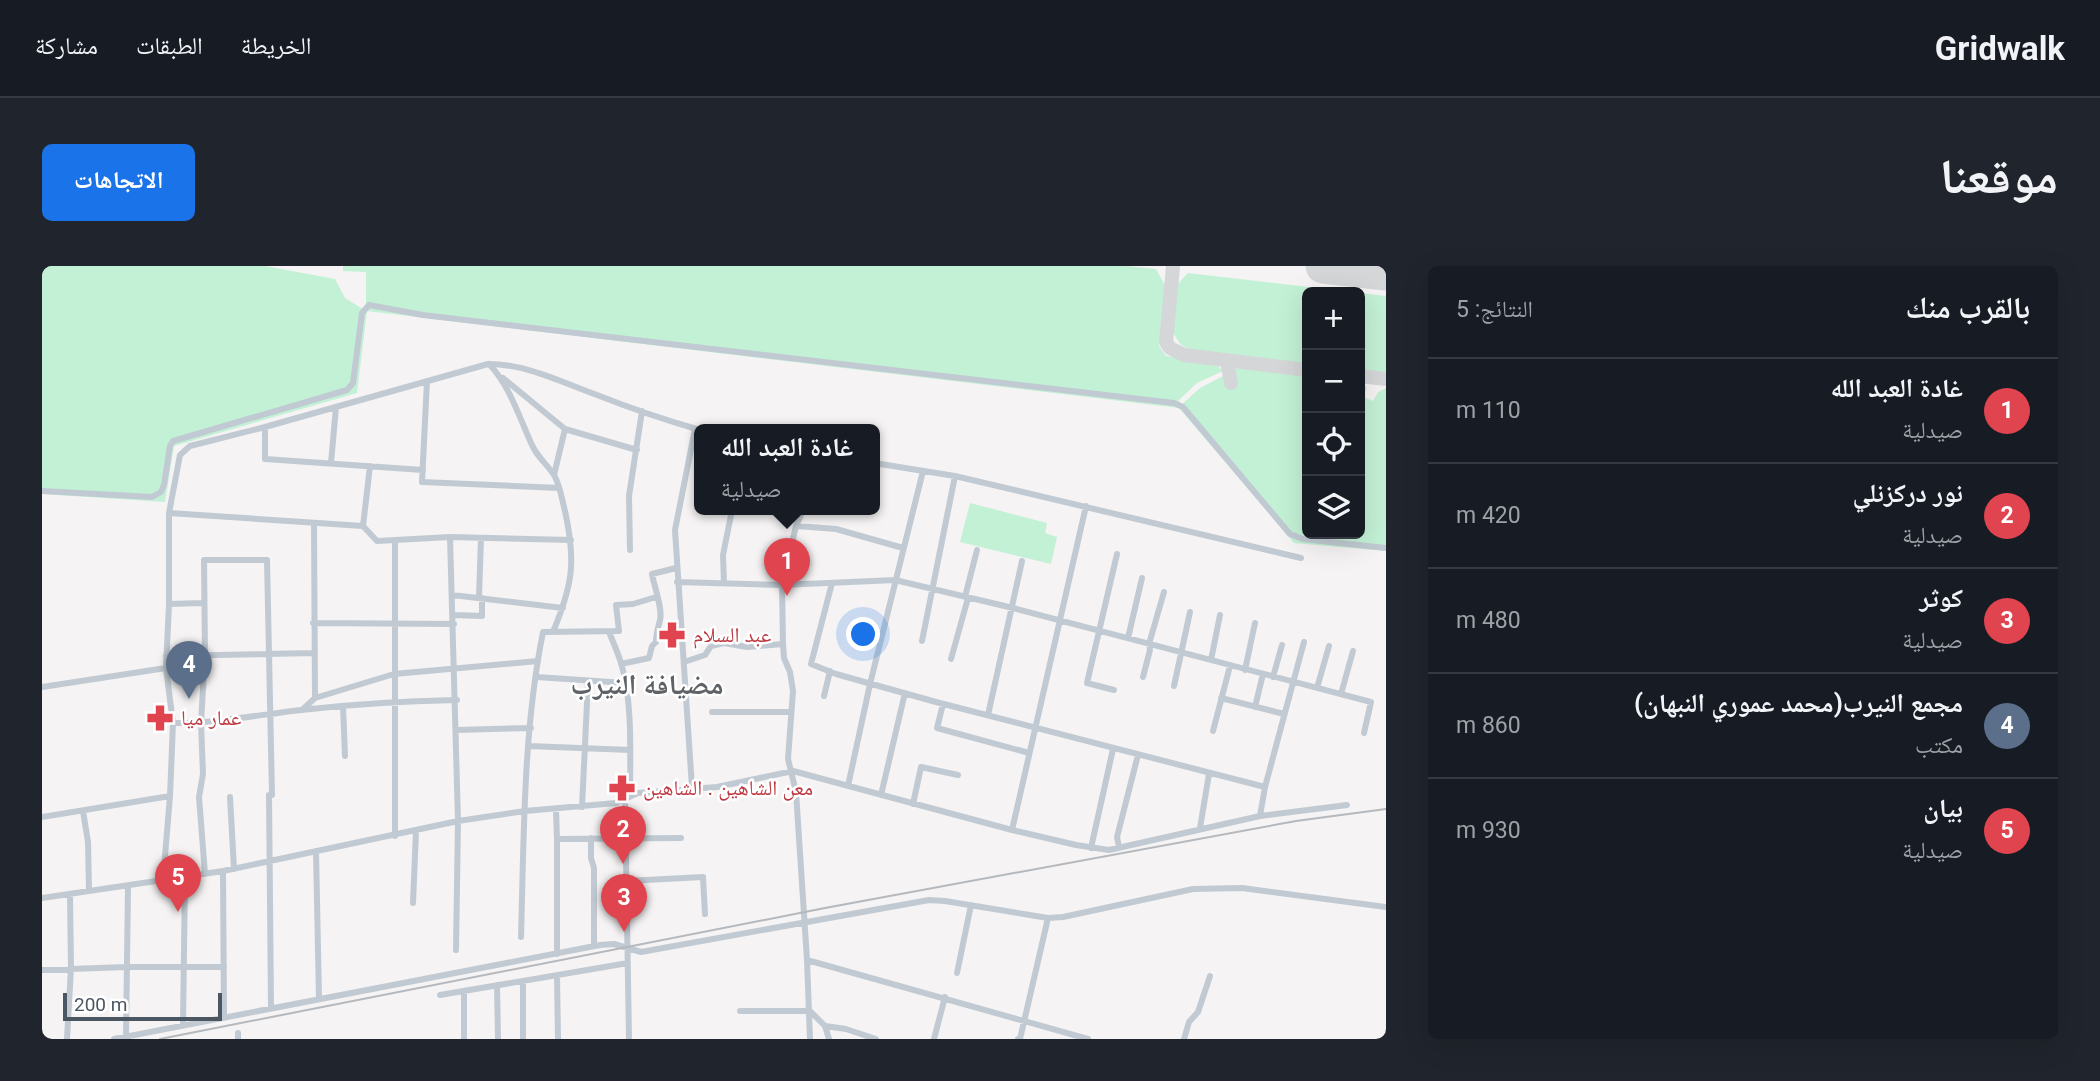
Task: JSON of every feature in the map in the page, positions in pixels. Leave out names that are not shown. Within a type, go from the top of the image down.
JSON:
[{"type":"street","points":[[42,491],[152,497],[161,492],[164,485],[173,441],[345,391],[353,383],[362,313],[369,305],[423,315],[1174,403],[1183,407],[1290,534],[1303,539],[1386,548]]},
{"type":"street","points":[[489,364],[565,429],[637,450]]},
{"type":"street","points":[[163,880],[173,723],[166,668],[169,513],[180,455],[191,446],[265,428],[489,364],[516,366],[547,375],[694,428]]},
{"type":"street","points":[[501,377],[536,453],[554,475],[571,540],[572,575],[553,632]]},
{"type":"street","points":[[427,381],[422,482],[559,488]]},
{"type":"street","points":[[331,463],[336,407]]},
{"type":"street","points":[[630,550],[629,496],[642,411]]},
{"type":"street","points":[[265,428],[265,459],[423,470]]},
{"type":"street","points":[[554,475],[565,429]]},
{"type":"street","points":[[692,788],[675,530],[694,443]]},
{"type":"street","points":[[880,464],[955,476],[1301,558]]},
{"type":"street","points":[[363,526],[370,466]]},
{"type":"street","points":[[848,786],[870,684],[923,471]]},
{"type":"street","points":[[922,641],[955,476]]},
{"type":"street","points":[[1012,830],[1086,506]]},
{"type":"street","points":[[169,513],[363,526],[377,541],[450,537],[571,540]]},
{"type":"street","points":[[724,583],[723,555],[731,515]]},
{"type":"street","points":[[801,515],[782,585],[783,644],[784,658],[791,679],[788,759],[793,771],[810,1039]]},
{"type":"street","points":[[314,523],[315,698]]},
{"type":"street","points":[[796,526],[836,529],[903,548]]},
{"type":"street","points":[[450,537],[457,700],[456,950]]},
{"type":"street","points":[[453,615],[482,615],[481,538]]},
{"type":"street","points":[[395,541],[395,836]]},
{"type":"street","points":[[951,659],[977,550]]},
{"type":"street","points":[[1114,690],[1087,683],[1117,554]]},
{"type":"street","points":[[205,874],[199,797],[203,774],[201,723],[205,655],[204,560],[267,560],[271,1008]]},
{"type":"street","points":[[988,715],[1022,561]]},
{"type":"street","points":[[621,664],[649,658],[656,642],[656,627],[660,621],[652,574],[676,568]]},
{"type":"street","points":[[1128,638],[1142,578]]},
{"type":"street","points":[[677,582],[782,585],[895,580],[1013,608],[1371,702],[1364,733]]},
{"type":"street","points":[[832,583],[811,664],[943,704],[1265,788]]},
{"type":"street","points":[[1143,677],[1164,592]]},
{"type":"street","points":[[452,595],[563,608]]},
{"type":"street","points":[[521,937],[529,746],[538,661],[544,632],[619,631],[616,605],[633,604],[656,597]]},
{"type":"street","points":[[169,604],[204,603]]},
{"type":"street","points":[[1174,686],[1190,612]]},
{"type":"street","points":[[1211,660],[1220,615]]},
{"type":"street","points":[[313,623],[454,624]]},
{"type":"street","points":[[1245,670],[1255,623]]},
{"type":"street","points":[[609,632],[625,683],[630,750],[626,839],[629,1039]]},
{"type":"street","points":[[1260,816],[1304,642]]},
{"type":"street","points":[[684,662],[705,655],[711,646],[724,643],[747,647],[783,644]]},
{"type":"street","points":[[1273,677],[1282,645]]},
{"type":"street","points":[[1317,688],[1329,646]]},
{"type":"street","points":[[1341,694],[1353,651]]},
{"type":"street","points":[[166,656],[315,653]]},
{"type":"street","points":[[302,709],[315,698],[394,674],[538,661]]},
{"type":"street","points":[[1213,730],[1230,666]]},
{"type":"street","points":[[42,687],[166,668]]},
{"type":"street","points":[[824,696],[830,671]]},
{"type":"street","points":[[1255,707],[1263,674]]},
{"type":"street","points":[[537,677],[625,683]]},
{"type":"street","points":[[582,807],[588,682]]},
{"type":"street","points":[[881,795],[905,693]]},
{"type":"street","points":[[1221,698],[1284,714]]},
{"type":"street","points":[[173,723],[201,723],[302,709],[394,701],[457,700]]},
{"type":"street","points":[[943,704],[937,728],[1030,753]]},
{"type":"street","points":[[343,706],[345,756]]},
{"type":"street","points":[[712,712],[791,712]]},
{"type":"street","points":[[457,730],[531,728]]},
{"type":"street","points":[[529,746],[630,750]]},
{"type":"street","points":[[1091,848],[1113,749]]},
{"type":"street","points":[[1119,847],[1117,837],[1138,755]]},
{"type":"street","points":[[914,804],[921,767],[958,775]]},
{"type":"street","points":[[42,898],[234,869],[458,821],[525,811],[616,803],[638,793],[738,783],[793,771],[1012,830],[1091,848],[1109,849],[1260,816],[1348,805]]},
{"type":"street","points":[[1200,828],[1209,774]]},
{"type":"street","points":[[42,817],[170,796]]},
{"type":"street","points":[[230,797],[234,869]]},
{"type":"street","points":[[556,809],[557,954]]},
{"type":"street","points":[[83,811],[88,842],[89,890]]},
{"type":"street","points":[[413,903],[416,831]]},
{"type":"street","points":[[591,838],[590,858],[594,868],[594,946]]},
{"type":"street","points":[[557,839],[681,838]]},
{"type":"street","points":[[316,851],[319,999]]},
{"type":"street","points":[[223,871],[224,1017]]},
{"type":"street","points":[[627,881],[703,877],[705,914]]},
{"type":"street","points":[[183,1024],[185,878]]},
{"type":"street","points":[[126,1036],[128,887]]},
{"type":"street","points":[[114,1039],[594,946],[614,944],[641,952],[929,901],[1048,918],[1193,890],[1242,888],[1386,907]]},
{"type":"street","points":[[67,1039],[71,968],[70,895]]},
{"type":"street","points":[[957,973],[971,905]]},
{"type":"street","points":[[1018,1039],[1048,918]]},
{"type":"street","points":[[807,961],[945,997],[1088,1039]]},
{"type":"street","points":[[440,995],[628,964]]},
{"type":"street","points":[[42,970],[223,967]]},
{"type":"street","points":[[557,976],[558,1039]]},
{"type":"street","points":[[1184,1039],[1189,1022],[1198,1012],[1210,976]]},
{"type":"street","points":[[523,981],[523,1039]]},
{"type":"street","points":[[497,985],[498,1039]]},
{"type":"street","points":[[464,991],[464,1039]]},
{"type":"street","points":[[934,1039],[945,997]]},
{"type":"street","points":[[740,1011],[808,1010],[825,1026],[829,1039]]},
{"type":"street","points":[[825,1026],[876,1039]]},
{"type":"green space","points":[[42,266],[265,266],[335,279],[345,298],[366,311],[366,272],[343,271],[343,266],[1127,266],[1156,269],[1167,289],[1159,346],[1166,356],[1214,362],[1223,371],[1197,383],[1179,400],[1179,407],[1200,388],[1242,366],[1302,373],[1302,539],[1365,539],[1365,398],[1373,401],[1378,392],[1386,388],[1386,551],[1294,543],[1179,408],[367,311],[357,393],[174,446],[165,502],[42,494]]},
{"type":"green space","points":[[1188,273],[1308,287],[1302,287],[1302,364],[1195,353],[1180,344],[1170,328],[1174,288]]},
{"type":"green space","points":[[1365,294],[1386,296],[1386,374],[1365,372]]},
{"type":"green space","points":[[970,503],[1047,523],[1045,533],[1057,537],[1051,564],[960,542]]},
{"type":"taxiway","points":[[1173,266],[1166,342],[1170,348],[1184,355],[1302,369]]},
{"type":"taxiway","points":[[1227,361],[1231,383]]},
{"type":"taxiway","points":[[1365,377],[1386,379]]},
{"type":"runway","points":[[1323,266],[1386,273]]},
{"type":"railway","points":[[160,1039],[825,908],[1296,821],[1386,809]]},
{"type":"place","name":"غادة العبد الله","points":[[787,596]]},
{"type":"place","name":"عبد السلام","points":[[672,635]]},
{"type":"place","name":"مجمع النيرب(محمد عموري النبهان)","points":[[189,699]]},
{"type":"place","name":"عمار ميا","points":[[160,718]]},
{"type":"place","name":"معن الشاهين . الشاهين","points":[[622,788]]},
{"type":"place","name":"نور دركزنلي","points":[[623,864]]},
{"type":"place","name":"بيان","points":[[178,912]]},
{"type":"place","name":"كوثر","points":[[624,932]]},
{"type":"district","name":"مضيافة النيرب","points":[[647,684]]}]
